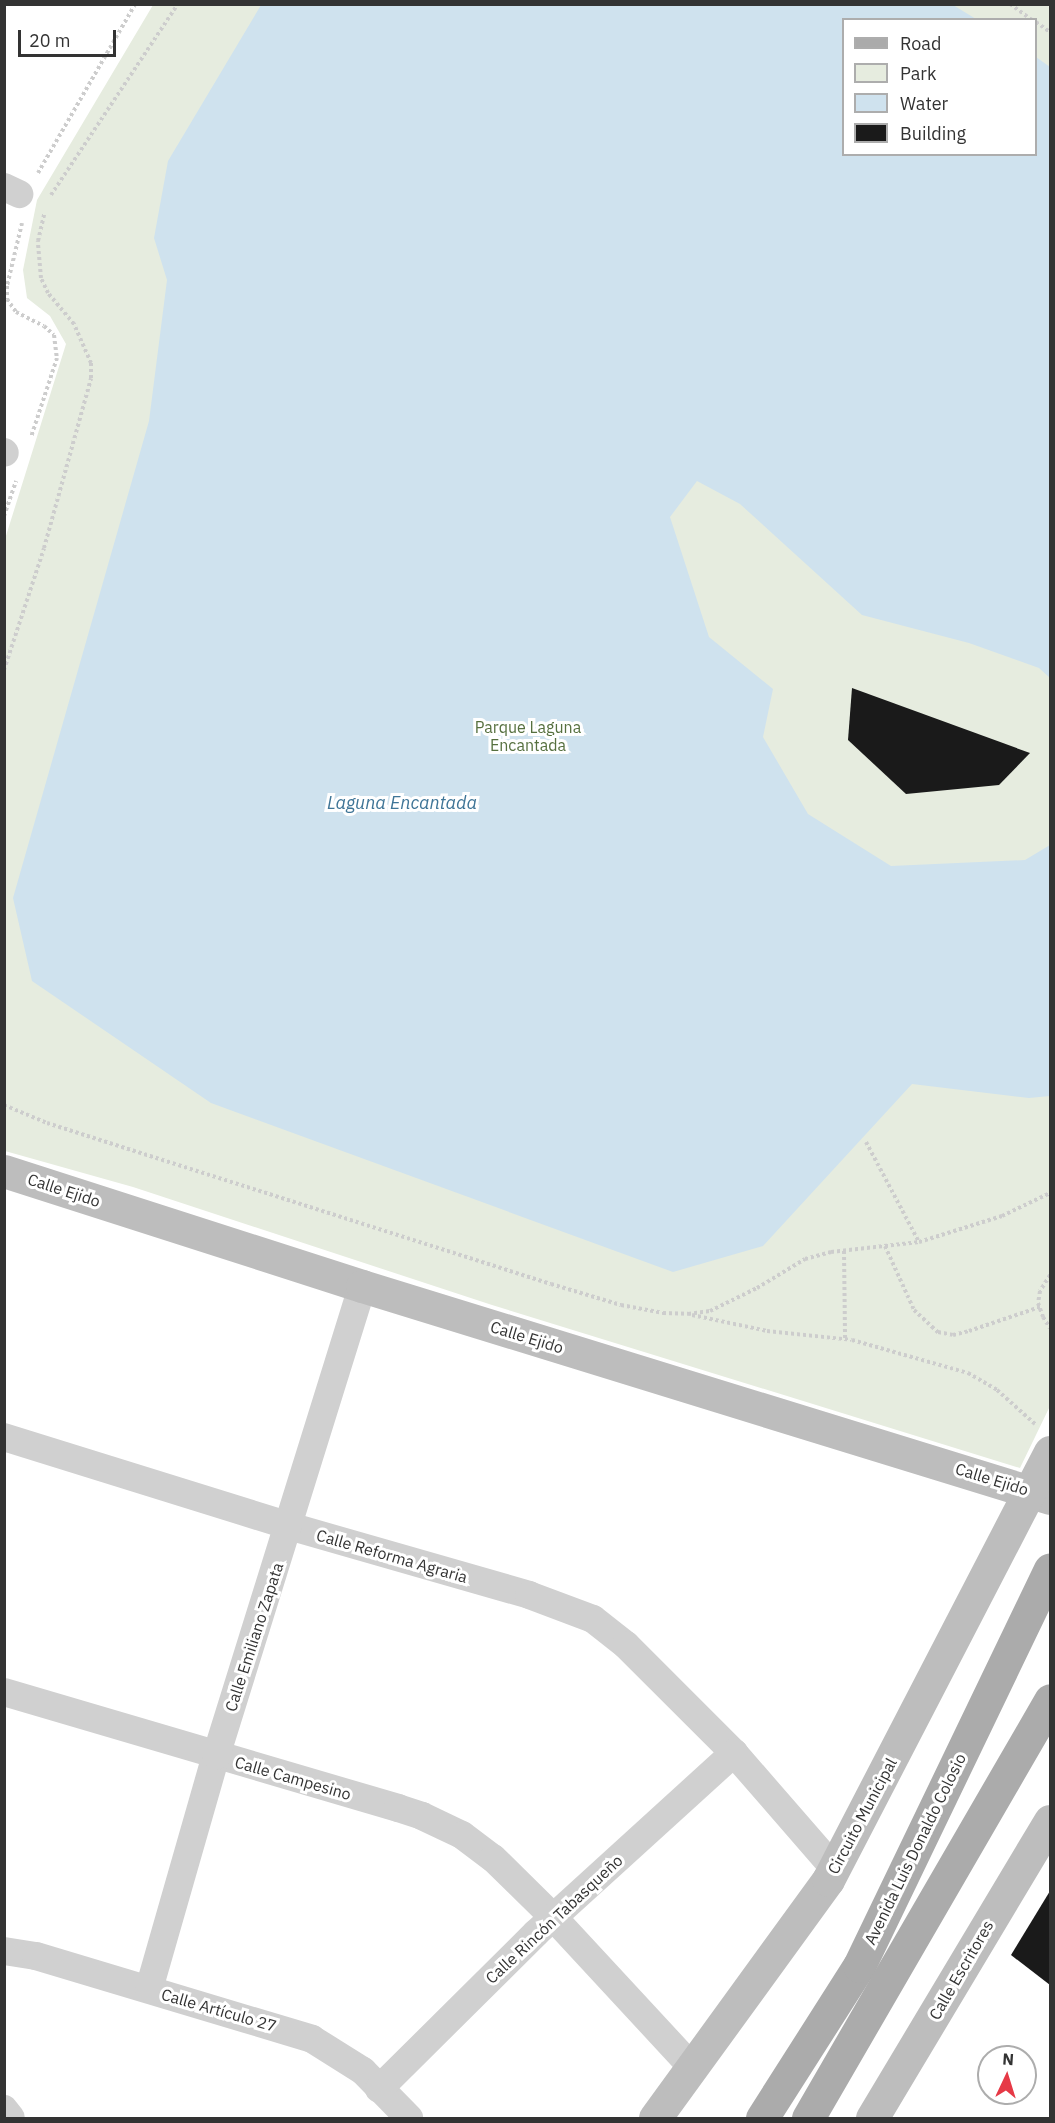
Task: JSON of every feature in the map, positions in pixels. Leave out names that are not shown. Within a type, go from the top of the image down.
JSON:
[{"type":"main road","name":"Avenida Luis Donaldo Colosio","points":[[762,2118],[859,1966],[1050,1570]]},
{"type":"main road","points":[[808,2118],[1050,1700]]},
{"type":"street","name":"Calle Ejido","points":[[4,1172],[362,1286],[1041,1494]]},
{"type":"street","name":"Calle Emiliano Zapata","points":[[149,1989],[216,1756],[362,1286]]},
{"type":"street","name":"Calle Reforma Agraria","points":[[4,1437],[289,1526],[529,1595],[593,1619],[626,1645],[734,1753],[835,1869]]},
{"type":"street","points":[[1041,1494],[1045,1440]]},
{"type":"street","name":"Circuito Municipal","points":[[655,2118],[835,1869],[1041,1494]]},
{"type":"street","name":"Calle Campesino","points":[[4,1692],[398,1808],[462,1835],[493,1858],[553,1917],[692,2067]]},
{"type":"street","name":"Calle Rincón Tabasqueño","points":[[379,2089],[553,1917],[734,1753]]},
{"type":"street","name":"Calle Escritores","points":[[872,2118],[1050,1821]]},
{"type":"street","name":"Calle Artículo 27","points":[[4,1951],[36,1956],[312,2039],[363,2071],[409,2118]]},
{"type":"street","points":[[4,2109],[11,2118]]},
{"type":"path","points":[[4,516],[14,456],[57,358],[54,335],[44,326],[16,312],[7,299],[21,193],[135,4]]},
{"type":"path","points":[[49,200],[52,191],[178,4]]},
{"type":"path","points":[[1010,4],[1030,18]]},
{"type":"path","points":[[1037,23],[1050,32]]},
{"type":"path","points":[[4,670],[44,548],[88,398],[91,378],[91,363],[74,324],[48,293],[41,278],[38,241],[46,208]]},
{"type":"path","points":[[4,1105],[47,1123],[621,1305],[688,1314],[767,1331],[845,1339],[896,1351],[968,1373],[997,1390],[1045,1440]]},
{"type":"path","points":[[866,1142],[919,1242]]},
{"type":"path","points":[[688,1314],[710,1311],[730,1302],[805,1259],[844,1251],[919,1242],[1002,1216],[1050,1194]]},
{"type":"path","points":[[885,1246],[914,1310],[938,1332],[953,1335],[1040,1307]]},
{"type":"path","points":[[844,1251],[845,1339]]},
{"type":"path","points":[[1050,1275],[1040,1291],[1040,1307],[1050,1328]]},
{"type":"green space","name":"Laguna Encantada","points":[[153,5],[1050,5],[1050,1406],[1020,1468],[492,1305],[133,1187],[5,1151],[5,539],[66,344],[50,316],[27,298],[23,270],[37,200]]},
{"type":"water","name":"Laguna Encantada","points":[[261,5],[953,5],[974,18],[842,18],[842,156],[1037,156],[1037,58],[1050,67],[1050,678],[1039,668],[969,643],[862,615],[740,504],[697,481],[670,517],[709,637],[773,689],[763,737],[808,814],[891,866],[1025,860],[1050,845],[1050,1096],[1029,1098],[912,1084],[763,1246],[673,1272],[211,1103],[32,981],[13,898],[149,421],[167,280],[154,238],[168,161]]},
{"type":"building","points":[[852,688],[1030,753],[999,785],[906,794],[848,740]]},
{"type":"building","points":[[1050,1891],[1050,1985],[1011,1955]]},
{"type":"park label","name":"Parque Laguna Encantada","points":[[528,736]]}]
